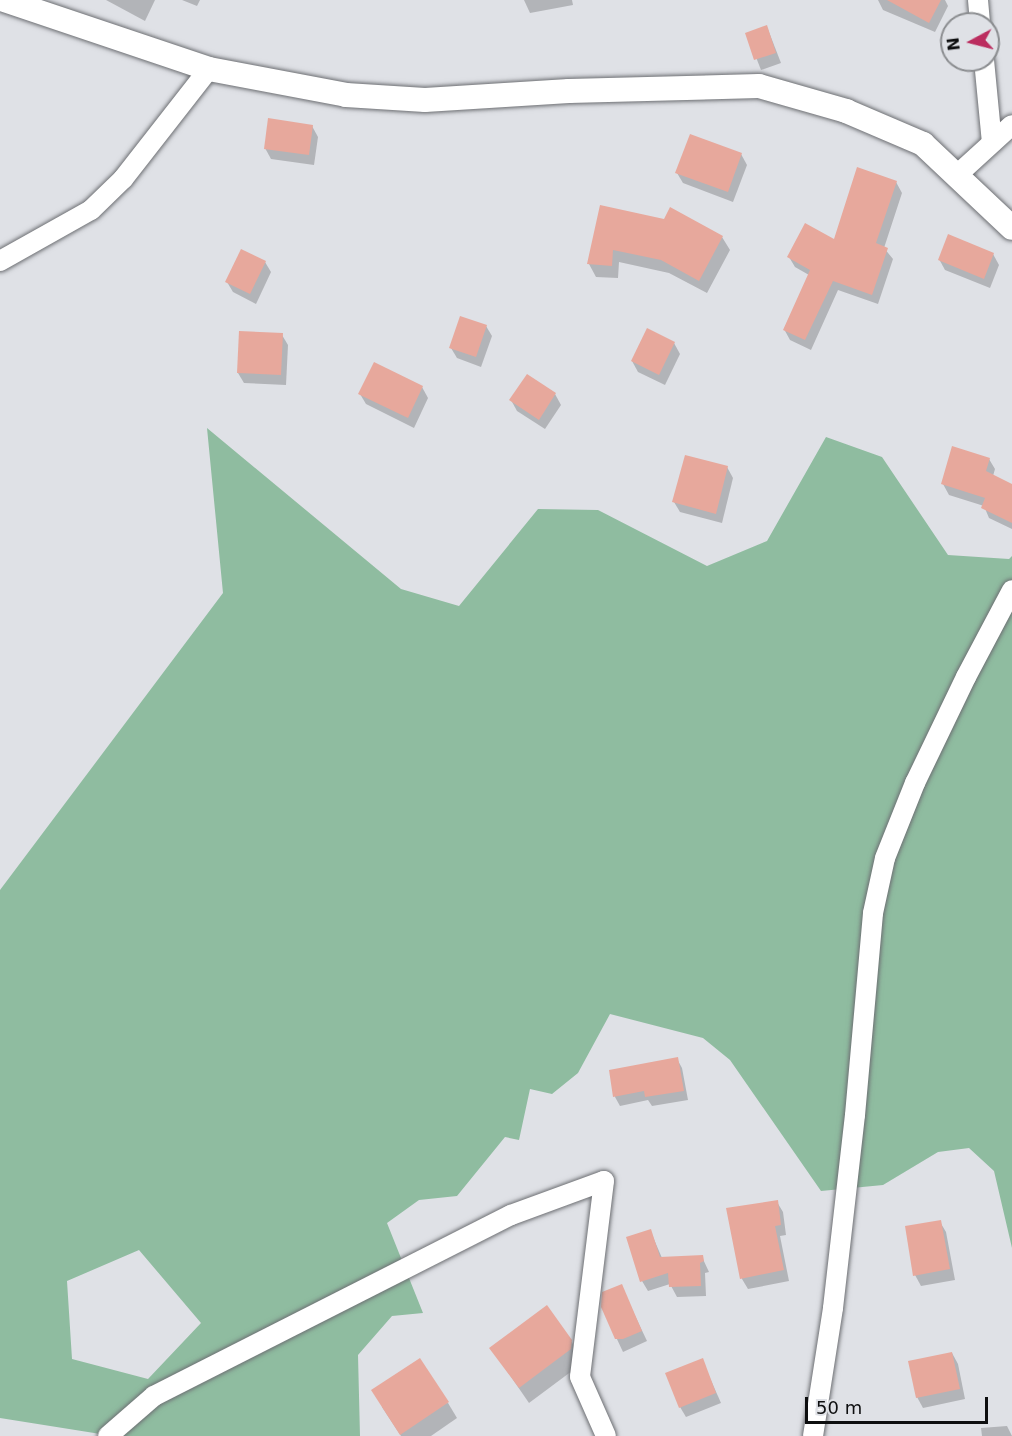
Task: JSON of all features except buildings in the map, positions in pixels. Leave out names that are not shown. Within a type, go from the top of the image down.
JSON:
[{"type":"street","points":[[4,0],[83,29],[209,69],[346,95],[425,100],[569,91],[759,86],[846,111],[923,144],[1012,228]]},
{"type":"street","points":[[0,261],[91,210],[123,179],[209,69]]},
{"type":"street","points":[[985,72],[992,143]]},
{"type":"street","points":[[957,175],[1012,125]]},
{"type":"street","points":[[813,1436],[842,1229],[873,914],[885,858],[925,762],[1012,590]]},
{"type":"street","points":[[108,1436],[154,1396],[511,1215],[604,1181],[580,1377],[606,1436]]},
{"type":"green space","points":[[207,428],[401,589],[459,606],[538,509],[598,510],[707,566],[767,541],[826,437],[882,457],[948,555],[1009,559],[1012,556],[1012,1248],[994,1171],[969,1148],[938,1152],[883,1185],[821,1191],[730,1060],[703,1038],[610,1014],[578,1073],[552,1094],[530,1089],[519,1140],[505,1137],[457,1196],[419,1200],[387,1223],[423,1313],[392,1316],[358,1355],[360,1436],[113,1436],[0,1418],[0,890],[223,593]],"holes":[[[139,1250],[201,1323],[148,1379],[72,1359],[67,1281]]]}]
